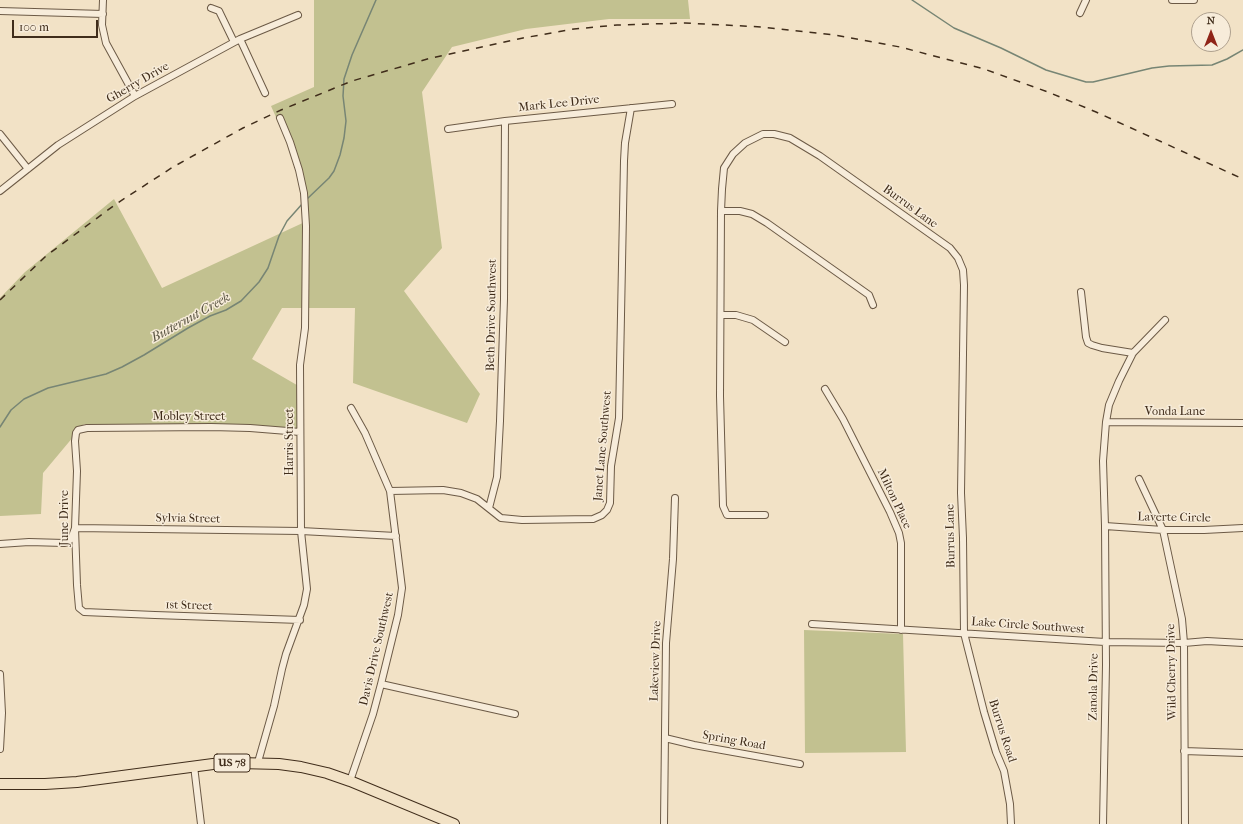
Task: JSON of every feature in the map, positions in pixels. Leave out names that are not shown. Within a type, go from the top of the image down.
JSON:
[{"type":"main road","name":"US 78","points":[[0,784],[45,784],[73,782],[194,766],[258,762],[301,767],[350,781],[454,824]]},
{"type":"street","points":[[103,0],[102,25],[106,43],[135,96]]},
{"type":"street","points":[[1080,13],[1086,0]]},
{"type":"street","points":[[1172,0],[1194,0]]},
{"type":"street","points":[[211,8],[219,11],[234,42]]},
{"type":"street","points":[[0,11],[102,14]]},
{"type":"street","name":"Gherry Drive","points":[[0,191],[58,145],[135,96],[240,39],[298,15]]},
{"type":"street","points":[[240,39],[265,93]]},
{"type":"street","name":"Mark Lee Drive","points":[[448,129],[505,121],[672,104]]},
{"type":"street","name":"Janet Lane Southwest","points":[[390,491],[443,490],[462,493],[477,499],[501,518],[522,520],[593,519],[602,515],[607,510],[610,503],[611,466],[619,418],[624,161],[632,108]]},
{"type":"street","name":"Harris Street","points":[[258,762],[286,654],[300,620],[307,589],[301,531],[300,432],[300,365],[305,328],[306,226],[304,193],[299,170],[280,118]]},
{"type":"street","name":"Beth Drive Southwest","points":[[489,508],[497,476],[500,422],[504,299],[505,121]]},
{"type":"street","points":[[0,134],[28,168]]},
{"type":"street","name":"Burrus Lane","points":[[765,515],[727,515],[723,506],[720,396],[721,211],[724,168],[732,154],[745,143],[763,134],[774,134],[790,138],[820,156],[950,248],[958,258],[963,270],[961,492],[964,633],[967,645]]},
{"type":"street","points":[[721,211],[740,211],[752,214],[767,223],[869,295],[873,305]]},
{"type":"street","points":[[1081,292],[1088,343],[1092,346],[1133,353]]},
{"type":"street","points":[[721,315],[736,315],[753,320],[785,342]]},
{"type":"street","name":"Zanola Drive","points":[[1104,824],[1105,526],[1103,461],[1106,422],[1109,405],[1133,353],[1165,320]]},
{"type":"street","name":"Milton Place","points":[[824,389],[842,418],[890,512],[899,533],[901,543],[901,630]]},
{"type":"street","name":"Davis Drive Southwest","points":[[350,781],[373,714],[398,615],[402,588],[390,491],[365,433],[351,408]]},
{"type":"street","name":"Vonda Lane","points":[[1106,422],[1243,423]]},
{"type":"street","name":"Mobley Street","points":[[78,430],[87,428],[212,427],[300,432]]},
{"type":"street","name":"June Drive","points":[[78,430],[75,441],[77,471],[75,528],[77,601],[79,608]]},
{"type":"street","name":"Wild Cherry Drive","points":[[1139,479],[1163,530],[1179,603],[1184,642],[1185,824]]},
{"type":"street","name":"Lakeview Drive","points":[[664,824],[666,643],[673,559],[675,498]]},
{"type":"street","name":"Laverte Circle","points":[[1105,526],[1163,530],[1243,528]]},
{"type":"street","points":[[0,544],[29,542],[64,543],[71,539],[75,528]]},
{"type":"street","name":"Sylvia Street","points":[[75,528],[301,531],[396,536]]},
{"type":"street","name":"1st Street","points":[[79,608],[84,612],[300,620]]},
{"type":"street","name":"Lake Circle Southwest","points":[[812,624],[1105,642],[1207,641],[1243,643]]},
{"type":"street","name":"Burrus Road","points":[[967,645],[984,712],[996,752],[1004,771],[1010,804],[1011,824]]},
{"type":"street","points":[[0,674],[2,713],[0,749]]},
{"type":"street","points":[[381,684],[515,714]]},
{"type":"street","name":"Spring Road","points":[[665,738],[694,745],[800,764]]},
{"type":"street","points":[[1184,751],[1243,753]]},
{"type":"street","points":[[194,766],[202,824]]},
{"type":"shaded area","points":[[314,0],[688,0],[690,19],[609,19],[526,29],[452,47],[422,92],[442,248],[404,291],[480,394],[467,423],[353,383],[355,308],[282,308],[252,359],[302,388],[302,431],[268,427],[84,424],[43,473],[41,514],[0,516],[0,298],[25,272],[114,199],[162,288],[307,221],[292,153],[271,106],[314,87]]},
{"type":"shaded area","points":[[804,630],[903,634],[906,752],[805,753]]},
{"type":"waterway","name":"Butternut Creek","points":[[307,199],[329,178],[334,171],[340,155],[346,121],[343,96],[344,79],[352,55],[376,0]]},
{"type":"waterway","points":[[912,0],[954,28],[1001,48],[1046,70],[1086,82],[1093,82],[1152,68],[1212,65],[1243,50]]},
{"type":"waterway","name":"Butternut Creek","points":[[0,427],[11,410],[24,399],[48,388],[106,374],[122,367],[188,328],[210,316],[226,310],[241,301],[259,282],[268,268],[279,236],[287,221],[303,203]]},
{"type":"railway","points":[[0,300],[46,256],[116,204],[173,167],[243,128],[281,110],[352,81],[431,58],[523,38],[574,29],[617,25],[685,23],[762,27],[834,35],[900,47],[984,69],[1048,92],[1096,112],[1243,179]]}]
